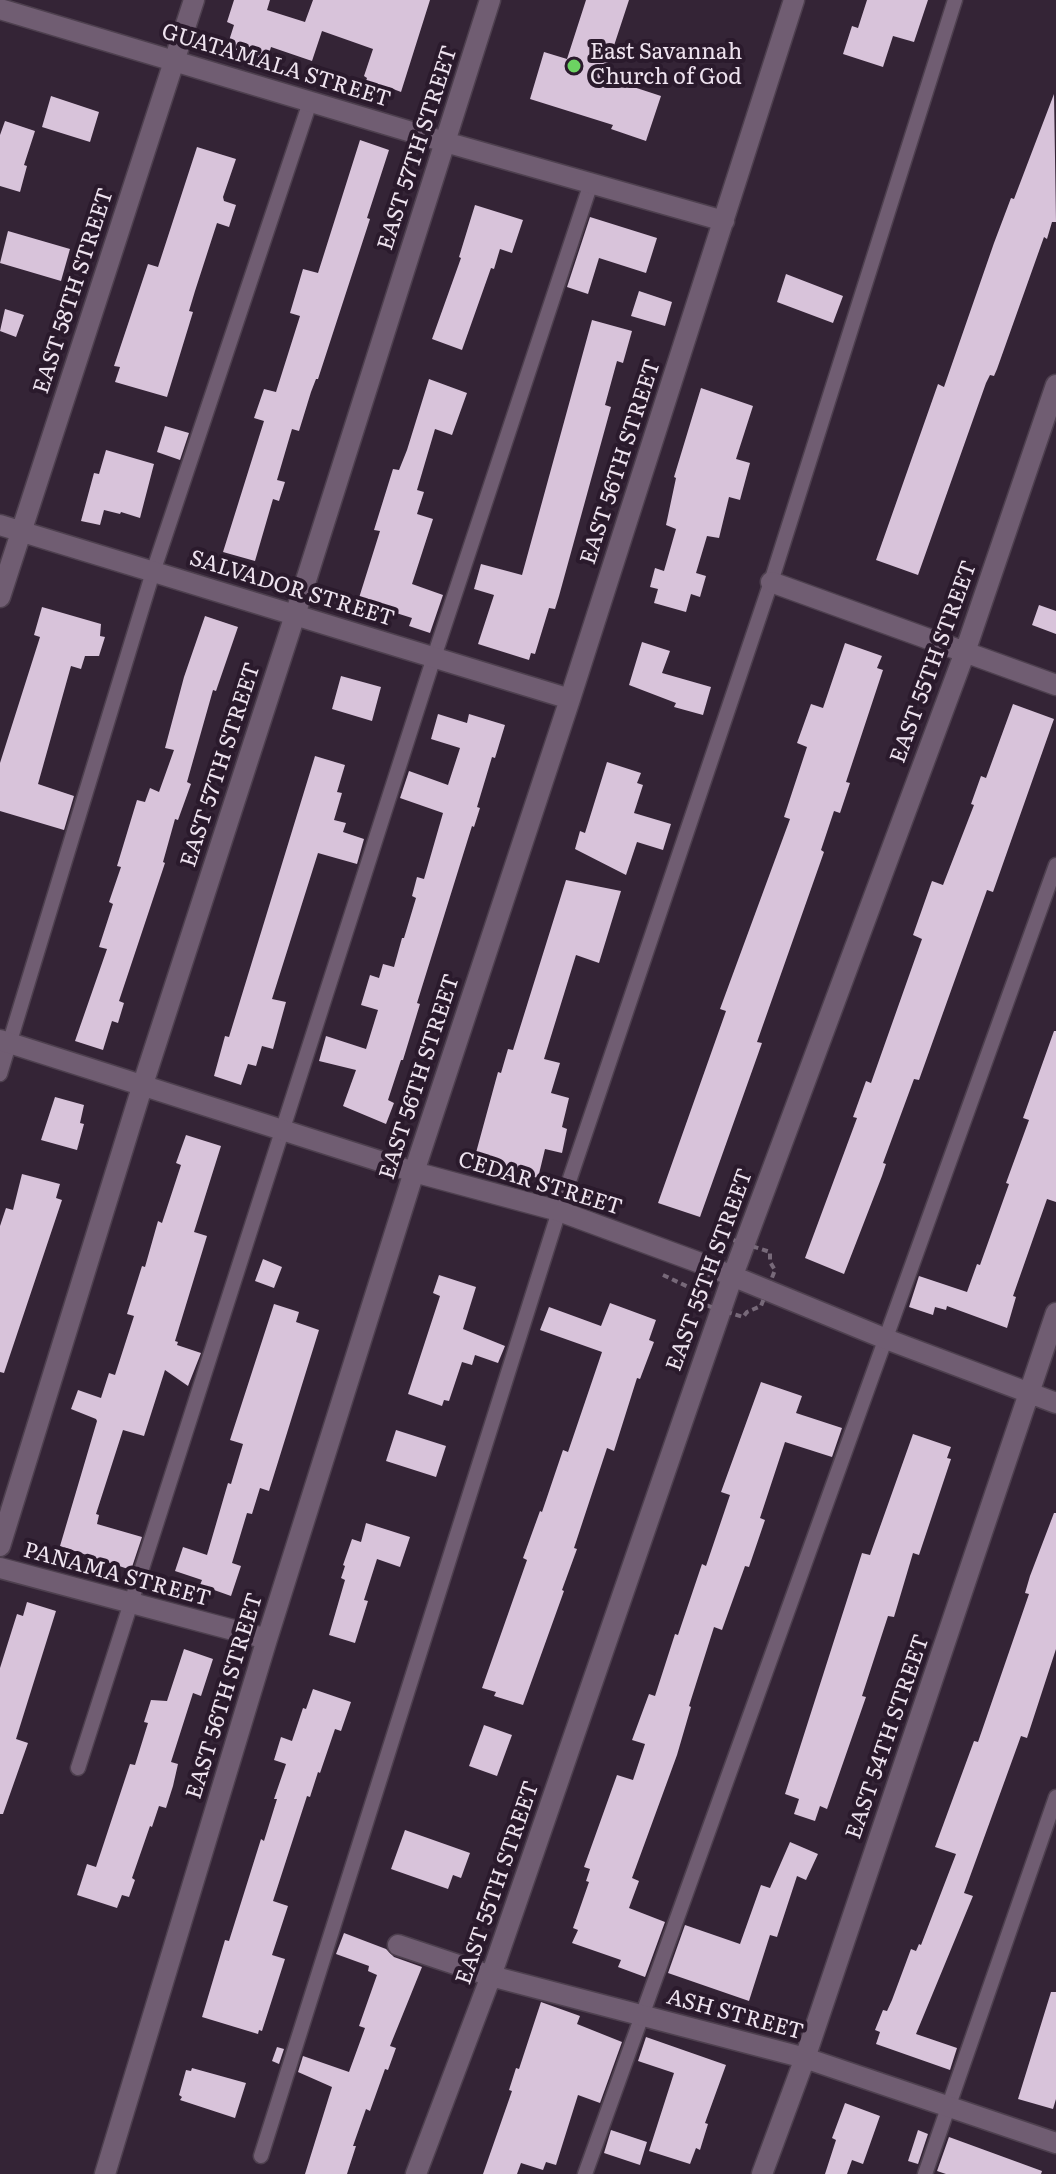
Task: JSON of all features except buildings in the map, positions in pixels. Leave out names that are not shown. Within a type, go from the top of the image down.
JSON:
[{"type":"street","name":"EAST 58TH STREET","points":[[0,597],[194,0]]},
{"type":"street","name":"EAST 57TH STREET","points":[[0,1546],[143,1084],[490,0]]},
{"type":"street","name":"EAST 56TH STREET","points":[[105,2174],[267,1639],[414,1172],[570,699],[794,0]]},
{"type":"street","name":"GUATAMALA STREET","points":[[0,9],[445,142],[724,221]]},
{"type":"street","name":"EAST 55TH STREET","points":[[416,2174],[491,1976],[733,1275],[965,652],[1056,385]]},
{"type":"street","name":"SALVADOR STREET","points":[[0,525],[570,699]]},
{"type":"street","points":[[771,582],[1056,685]]},
{"type":"street","name":"CEDAR STREET","points":[[5,1041],[414,1172],[559,1211],[733,1275],[886,1339],[1056,1403]]},
{"type":"street","name":"EAST 54TH STREET","points":[[762,2174],[805,2058],[1056,1313]]},
{"type":"street","name":"PANAMA STREET","points":[[0,1568],[267,1639]]},
{"type":"street","name":"ASH STREET","points":[[398,1945],[491,1976],[805,2058],[1056,2143]]},
{"type":"lane","points":[[261,2156],[559,1211],[771,582],[955,0]]},
{"type":"lane","points":[[0,1074],[5,1041],[153,572],[310,102]]},
{"type":"lane","points":[[78,1768],[434,657],[591,183]]},
{"type":"lane","points":[[585,2174],[1056,865]]},
{"type":"lane","points":[[925,2174],[1056,1797]]},
{"type":"place","name":"East Savannah Church of God","points":[[574,66]]}]
